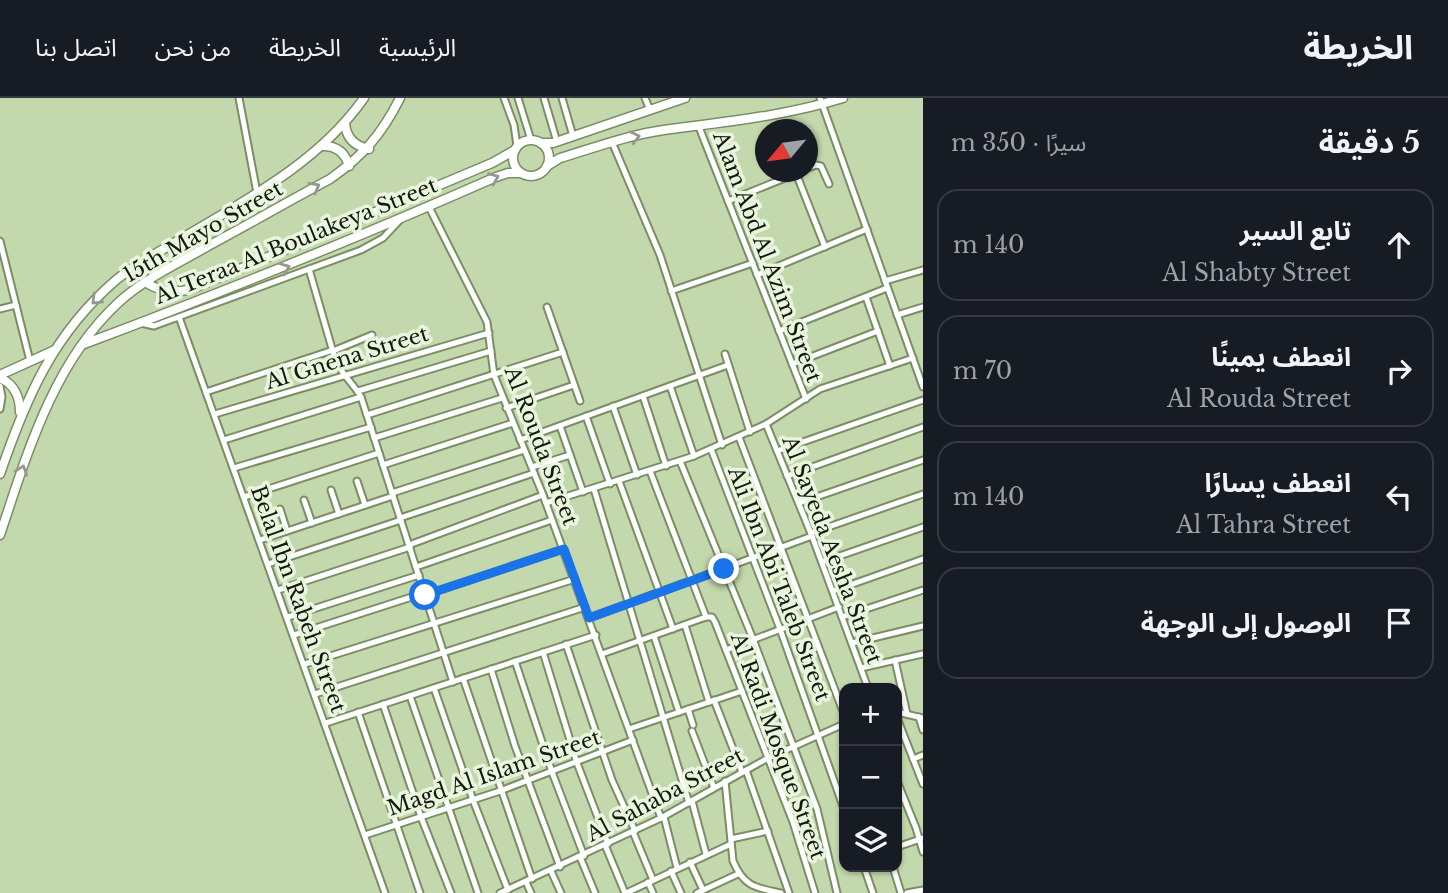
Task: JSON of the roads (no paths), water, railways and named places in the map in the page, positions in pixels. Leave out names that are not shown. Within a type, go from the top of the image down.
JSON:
[{"type":"street","points":[[239,98],[257,193]]},
{"type":"street","name":"15th Mayo Street","points":[[0,474],[19,418],[55,350],[87,309],[135,266],[257,193],[321,146],[364,98]]},
{"type":"street","name":"15th Mayo Street","points":[[0,535],[34,434],[53,393],[105,316],[145,282],[349,166],[369,149],[400,98]]},
{"type":"street","points":[[504,98],[514,125],[516,148],[513,163],[521,173],[534,176],[560,158],[612,142],[843,98]]},
{"type":"street","points":[[518,98],[531,140]]},
{"type":"street","points":[[562,98],[573,136]]},
{"type":"street","points":[[645,98],[650,110]]},
{"type":"street","points":[[516,148],[531,140],[541,143],[557,142],[650,110],[661,102],[685,98]]},
{"type":"street","points":[[547,99],[557,142]]},
{"type":"street","points":[[821,101],[923,387]]},
{"type":"street","points":[[345,122],[351,141],[369,149]]},
{"type":"street","name":"Alam Abd Al Azim Street","points":[[699,127],[806,399]]},
{"type":"street","points":[[612,142],[660,255],[722,445]]},
{"type":"street","points":[[541,143],[548,153],[547,166]]},
{"type":"street","points":[[321,146],[330,146],[341,151],[349,166]]},
{"type":"street","name":"Al Teraa Al Boulakeya Street","points":[[145,282],[167,291],[187,290],[492,163],[516,148]]},
{"type":"street","points":[[818,165],[829,184]]},
{"type":"street","name":"Al Teraa Al Boulakeya Street","points":[[84,344],[252,281],[399,221],[496,177],[521,173]]},
{"type":"street","points":[[729,201],[774,182]]},
{"type":"street","points":[[802,182],[825,247]]},
{"type":"street","name":"Al Rouda Street","points":[[429,207],[486,322],[494,375],[564,549],[663,818],[681,893]]},
{"type":"street","points":[[141,323],[154,326],[370,246],[383,238],[399,221]]},
{"type":"street","points":[[757,275],[867,229]]},
{"type":"street","points":[[0,241],[30,361]]},
{"type":"street","points":[[671,291],[753,263]]},
{"type":"street","points":[[309,270],[339,368],[360,394],[453,682]]},
{"type":"street","points":[[885,281],[923,270]]},
{"type":"street","points":[[0,276],[8,274]]},
{"type":"street","points":[[779,331],[887,288]]},
{"type":"street","points":[[866,296],[890,366]]},
{"type":"street","points":[[0,309],[16,305]]},
{"type":"street","points":[[547,307],[580,401]]},
{"type":"street","points":[[897,315],[923,307]]},
{"type":"street","name":"Belal Ibn Rabeh Street","points":[[179,317],[385,893]]},
{"type":"street","points":[[792,364],[878,331]]},
{"type":"street","name":"Al Gnena Street","points":[[215,414],[489,333]]},
{"type":"street","points":[[206,392],[333,351],[372,335]]},
{"type":"street","points":[[19,418],[20,405],[16,392],[0,376],[55,350]]},
{"type":"street","points":[[224,440],[491,351]]},
{"type":"street","points":[[367,415],[563,352]]},
{"type":"street","name":"Al Sayeda Aesha Street","points":[[725,354],[750,432]]},
{"type":"street","points":[[546,503],[666,466],[739,438],[820,389],[890,366],[923,361]]},
{"type":"street","points":[[520,440],[729,365]]},
{"type":"street","points":[[506,408],[575,385]]},
{"type":"street","points":[[0,386],[0,409]]},
{"type":"street","points":[[670,386],[694,456]]},
{"type":"street","points":[[643,396],[666,466]]},
{"type":"street","points":[[374,438],[502,398]]},
{"type":"street","points":[[777,451],[923,400]]},
{"type":"street","points":[[613,407],[637,475]]},
{"type":"street","points":[[586,416],[610,484]]},
{"type":"street","points":[[383,465],[513,423]]},
{"type":"street","name":"Al Sayeda Aesha Street","points":[[766,424],[812,534],[866,683]]},
{"type":"street","points":[[560,426],[583,492]]},
{"type":"street","points":[[234,468],[371,427]]},
{"type":"street","points":[[788,476],[923,427]]},
{"type":"street","points":[[739,438],[839,700]]},
{"type":"street","name":"Ali Ibn Abi Taleb Street","points":[[711,449],[839,794]]},
{"type":"street","points":[[260,540],[524,450]]},
{"type":"street","points":[[244,497],[379,453]]},
{"type":"street","points":[[268,564],[401,519],[570,455]]},
{"type":"street","points":[[799,503],[923,460]]},
{"type":"street","points":[[680,461],[753,639],[817,809],[837,893]]},
{"type":"street","name":"Al Radi Mosque Street","points":[[650,471],[706,617],[714,620],[726,650],[793,822],[815,893]]},
{"type":"street","points":[[357,481],[365,505]]},
{"type":"street","points":[[619,481],[673,629]]},
{"type":"street","points":[[594,489],[662,718],[706,854]]},
{"type":"street","points":[[331,490],[339,514]]},
{"type":"street","points":[[589,618],[923,494]]},
{"type":"street","points":[[278,590],[409,546],[543,495]]},
{"type":"street","points":[[304,500],[312,523]]},
{"type":"street","points":[[280,509],[288,531]]},
{"type":"street","points":[[416,567],[552,520]]},
{"type":"street","points":[[822,562],[923,527]]},
{"type":"street","points":[[294,635],[564,549]]},
{"type":"street","points":[[833,591],[923,559]]},
{"type":"street","points":[[288,617],[419,575]]},
{"type":"street","points":[[305,664],[575,579]]},
{"type":"street","points":[[842,618],[923,590]]},
{"type":"street","points":[[315,694],[585,607]]},
{"type":"street","points":[[726,650],[839,607]]},
{"type":"street","points":[[602,654],[706,617]]},
{"type":"street","points":[[685,625],[712,701],[768,831],[789,893]]},
{"type":"street","points":[[852,643],[923,626]]},
{"type":"street","points":[[326,723],[596,635]]},
{"type":"street","points":[[654,636],[679,712]]},
{"type":"street","points":[[566,645],[603,753],[634,832],[653,893]]},
{"type":"street","points":[[543,652],[577,763],[626,893],[731,841],[768,831]]},
{"type":"street","points":[[861,668],[922,654],[923,662]]},
{"type":"street","points":[[895,660],[907,714]]},
{"type":"street","points":[[515,661],[595,893]]},
{"type":"street","points":[[491,669],[527,781],[560,867]]},
{"type":"street","points":[[463,678],[531,893]]},
{"type":"street","points":[[434,688],[472,800],[508,890]]},
{"type":"street","points":[[629,729],[742,691]]},
{"type":"street","points":[[410,696],[478,893]]},
{"type":"street","points":[[383,704],[421,817],[451,893]]},
{"type":"street","points":[[688,709],[714,788]]},
{"type":"street","points":[[358,712],[420,893]]},
{"type":"street","points":[[902,713],[921,718],[923,730]]},
{"type":"street","name":"Al Sahaba Street","points":[[500,893],[663,818],[792,746],[839,728]]},
{"type":"street","points":[[902,731],[923,783]]},
{"type":"street","name":"Magd Al Islam Street","points":[[365,835],[500,791],[633,740]]},
{"type":"street","points":[[913,759],[923,755]]},
{"type":"street","points":[[725,782],[733,862],[738,874],[764,892],[781,893]]},
{"type":"street","points":[[902,793],[921,839],[923,852]]},
{"type":"street","points":[[902,845],[921,839]]},
{"type":"street","points":[[690,862],[700,892],[738,874]]},
{"type":"street","points":[[551,871],[561,893]]},
{"type":"street","points":[[866,872],[873,893]]},
{"type":"street","points":[[895,872],[901,893]]},
{"type":"street","points":[[907,893],[923,890]]}]
